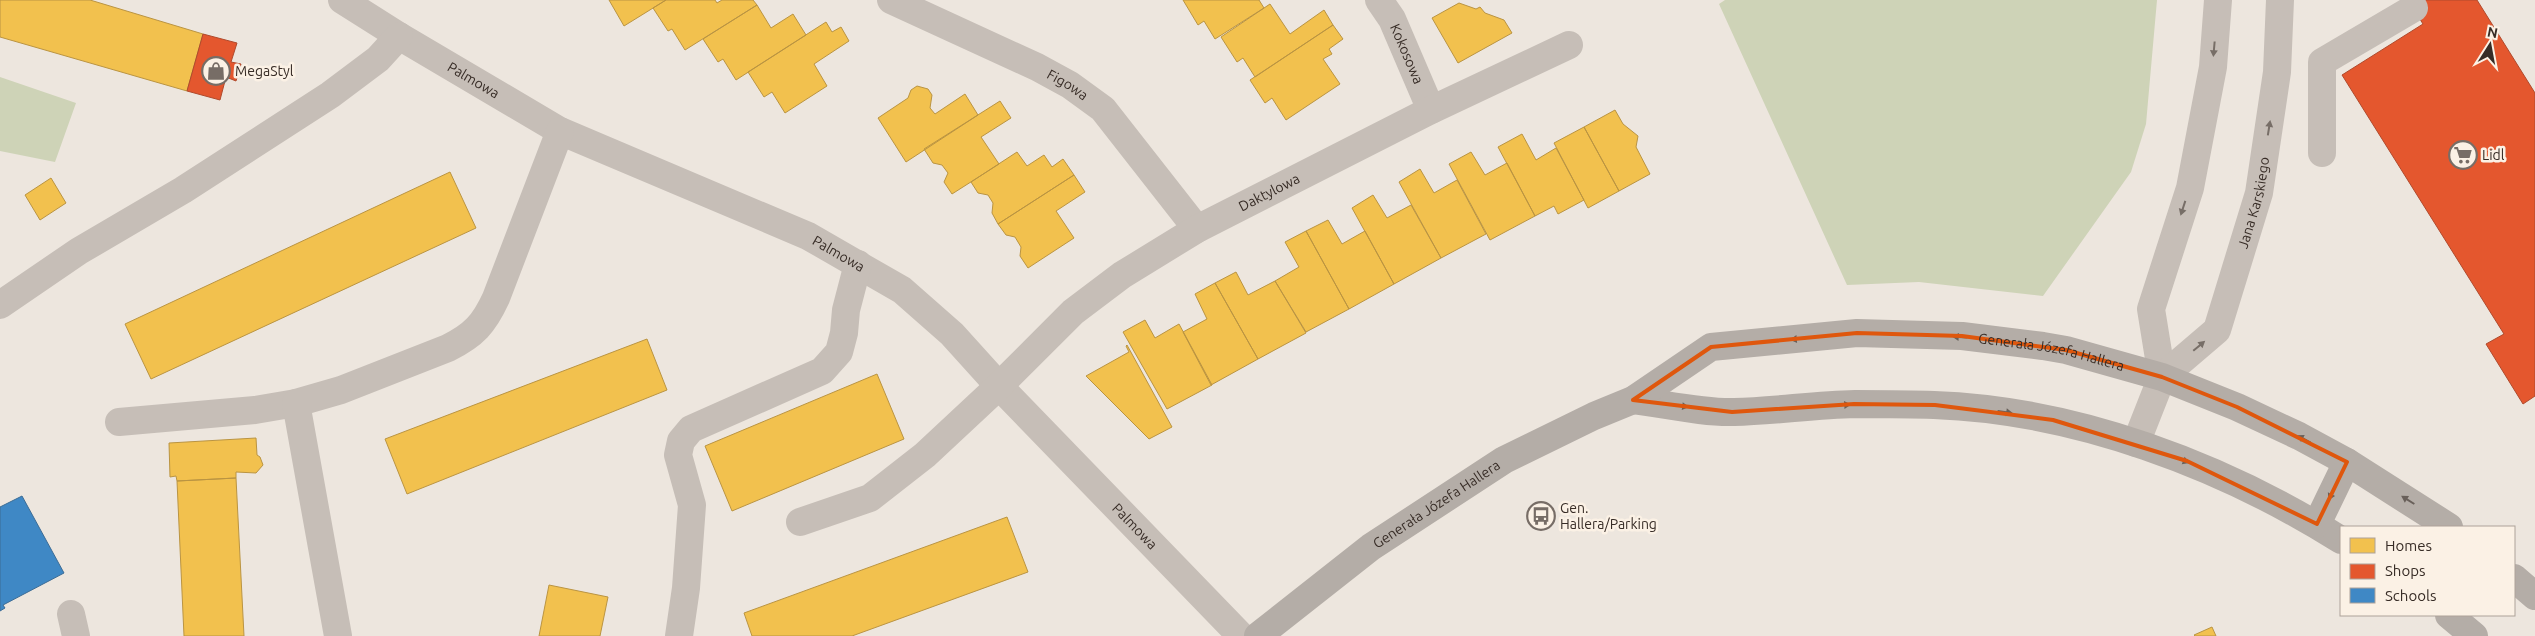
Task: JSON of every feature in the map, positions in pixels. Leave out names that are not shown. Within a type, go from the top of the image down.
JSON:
[{"type":"main road","name":"Generała Józefa Hallera","points":[[1258,636],[1371,547],[1504,460],[1594,416],[1633,400],[1711,348],[1857,333],[1962,336],[2043,346],[2066,350],[2162,377],[2254,414],[2347,462],[2447,526]]},
{"type":"main road","name":"Generała Józefa Hallera","points":[[1633,400],[1732,412],[1854,404],[1936,405],[2000,411],[2053,420],[2136,443],[2187,461],[2317,524],[2340,539]]},
{"type":"main road","points":[[2317,524],[2347,462]]},
{"type":"main road","points":[[2515,579],[2535,596]]},
{"type":"main road","points":[[2450,616],[2474,636]]},
{"type":"street","name":"Figowa","points":[[891,0],[1037,67],[1070,85],[1103,109],[1197,230]]},
{"type":"street","name":"Kokosowa","points":[[1379,0],[1392,19],[1431,110]]},
{"type":"street","points":[[2162,377],[2151,309],[2190,188],[2212,68],[2218,0]]},
{"type":"street","name":"Jana Karskiego","points":[[2136,443],[2162,377],[2217,330],[2259,194],[2277,72],[2280,0]]},
{"type":"street","name":"Palmowa","points":[[353,2],[399,36],[560,131],[808,236],[902,290],[952,334],[999,386],[1241,636]]},
{"type":"street","points":[[2322,153],[2322,62],[2414,8]]},
{"type":"street","points":[[0,305],[79,251],[183,190],[330,95],[378,59],[399,36]]},
{"type":"street","name":"Daktylowa","points":[[800,522],[870,498],[925,455],[999,386],[1073,312],[1122,275],[1197,230],[1431,110],[1569,45]]},
{"type":"street","points":[[119,422],[255,410],[296,403],[341,390],[462,341],[484,323],[496,298],[560,131]]},
{"type":"street","points":[[679,636],[686,588],[692,505],[678,455],[681,441],[691,429],[822,371],[839,352],[844,333],[846,310],[858,264]]},
{"type":"street","points":[[296,403],[338,636]]},
{"type":"highlighted area","points":[[1857,333],[1962,336],[2066,350],[2162,377],[2237,407],[2347,462],[2317,524],[2187,461],[2053,420],[1935,405],[1854,404],[1732,412],[1633,400],[1711,347]]},
{"type":"green space","points":[[1725,0],[2157,0],[2146,124],[2131,172],[2043,296],[1919,282],[1847,285],[1719,4]]},
{"type":"green space","points":[[0,77],[76,103],[55,162],[0,151]]},
{"type":"building: Homes","points":[[0,0],[90,0],[203,34],[187,91],[0,37]]},
{"type":"building: Homes","points":[[609,0],[666,0],[624,26]]},
{"type":"building: Homes","points":[[666,0],[715,0],[717,3],[722,0],[753,0],[757,5],[685,50],[672,29],[668,31],[653,8]]},
{"type":"building: Homes","points":[[1183,0],[1259,0],[1264,8],[1215,39],[1204,21],[1198,25]]},
{"type":"building: Homes","points":[[1459,3],[1476,9],[1480,7],[1485,13],[1504,20],[1512,33],[1458,63],[1432,18]]},
{"type":"building: Homes","points":[[1270,4],[1290,34],[1324,10],[1333,25],[1255,77],[1243,58],[1237,62],[1221,37]]},
{"type":"building: Homes","points":[[757,5],[771,28],[793,14],[806,35],[736,80],[723,59],[718,62],[703,39]]},
{"type":"building: Homes","points":[[826,22],[832,32],[841,27],[849,41],[814,64],[827,86],[785,113],[772,92],[764,97],[748,72]]},
{"type":"building: Homes","points":[[1333,25],[1343,39],[1329,49],[1332,54],[1323,59],[1340,84],[1286,120],[1272,98],[1265,103],[1250,80]]},
{"type":"building: Homes","points":[[917,86],[928,89],[932,95],[930,108],[935,114],[965,94],[978,115],[906,162],[878,118],[908,98],[911,90]]},
{"type":"building: Homes","points":[[1000,101],[1011,118],[981,137],[999,164],[952,194],[944,182],[948,173],[942,165],[933,163],[924,149]]},
{"type":"building: Homes","points":[[1615,110],[1623,124],[1638,136],[1636,147],[1650,174],[1619,191],[1584,127]]},
{"type":"building: Homes","points":[[1584,127],[1619,191],[1588,208],[1554,143]]},
{"type":"building: Homes","points":[[1522,134],[1536,160],[1556,148],[1584,200],[1558,214],[1554,206],[1535,216],[1498,147]]},
{"type":"building: Homes","points":[[1017,152],[1027,166],[1044,155],[1052,167],[1063,159],[1074,175],[998,224],[992,213],[993,203],[988,195],[978,193],[971,182]]},
{"type":"building: Homes","points":[[1471,152],[1485,175],[1507,163],[1535,216],[1490,240],[1449,164]]},
{"type":"building: Homes","points":[[1420,169],[1434,193],[1457,180],[1486,234],[1441,258],[1399,182]]},
{"type":"building: Homes","points":[[450,172],[476,228],[151,379],[125,324]]},
{"type":"building: Homes","points":[[1074,175],[1085,192],[1056,211],[1074,238],[1028,268],[1020,256],[1021,247],[1015,237],[1006,235],[998,224]]},
{"type":"building: Homes","points":[[51,178],[66,203],[40,220],[25,195]]},
{"type":"building: Homes","points":[[1373,195],[1387,218],[1411,205],[1441,258],[1394,284],[1352,208]]},
{"type":"building: Homes","points":[[1328,220],[1342,244],[1365,231],[1394,284],[1349,309],[1306,231]]},
{"type":"building: Homes","points":[[1306,231],[1349,309],[1306,332],[1275,281],[1299,267],[1285,242]]},
{"type":"building: Homes","points":[[1236,272],[1248,295],[1275,281],[1306,333],[1258,359],[1215,283]]},
{"type":"building: Homes","points":[[1215,283],[1258,359],[1211,385],[1183,332],[1207,319],[1195,294]]},
{"type":"building: Homes","points":[[1145,320],[1155,338],[1179,324],[1212,385],[1167,409],[1123,332]]},
{"type":"building: Homes","points":[[647,339],[667,390],[407,494],[385,439]]},
{"type":"building: Homes","points":[[1127,345],[1172,427],[1149,439],[1086,376],[1129,352]]},
{"type":"building: Homes","points":[[877,374],[904,439],[732,511],[705,446]]},
{"type":"building: Homes","points":[[256,438],[257,455],[260,457],[263,465],[256,473],[236,472],[236,478],[177,481],[176,476],[170,477],[169,443]]},
{"type":"building: Homes","points":[[236,478],[244,636],[184,636],[177,481]]},
{"type":"building: Homes","points":[[1007,517],[1028,572],[852,636],[752,636],[744,613]]},
{"type":"building: Homes","points":[[549,585],[608,597],[600,636],[539,636]]},
{"type":"building: Homes","points":[[2212,627],[2216,636],[2194,635]]},
{"type":"building: Shops","name":"Lidl","points":[[2408,0],[2477,0],[2535,93],[2535,396],[2523,404],[2486,344],[2504,334],[2342,75],[2423,24]]},
{"type":"building: Shops","name":"MegaStyl","points":[[203,34],[237,43],[231,62],[241,64],[236,81],[226,77],[220,100],[187,91]]},
{"type":"building: Schools","points":[[22,496],[64,573],[3,605],[5,608],[0,611],[0,507]]},
{"type":"place","name":"MegaStyl","points":[[216,71]]},
{"type":"place","name":"Lidl","points":[[2463,155]]},
{"type":"place","name":"Gen. Hallera/Parking","points":[[1541,516]]}]
